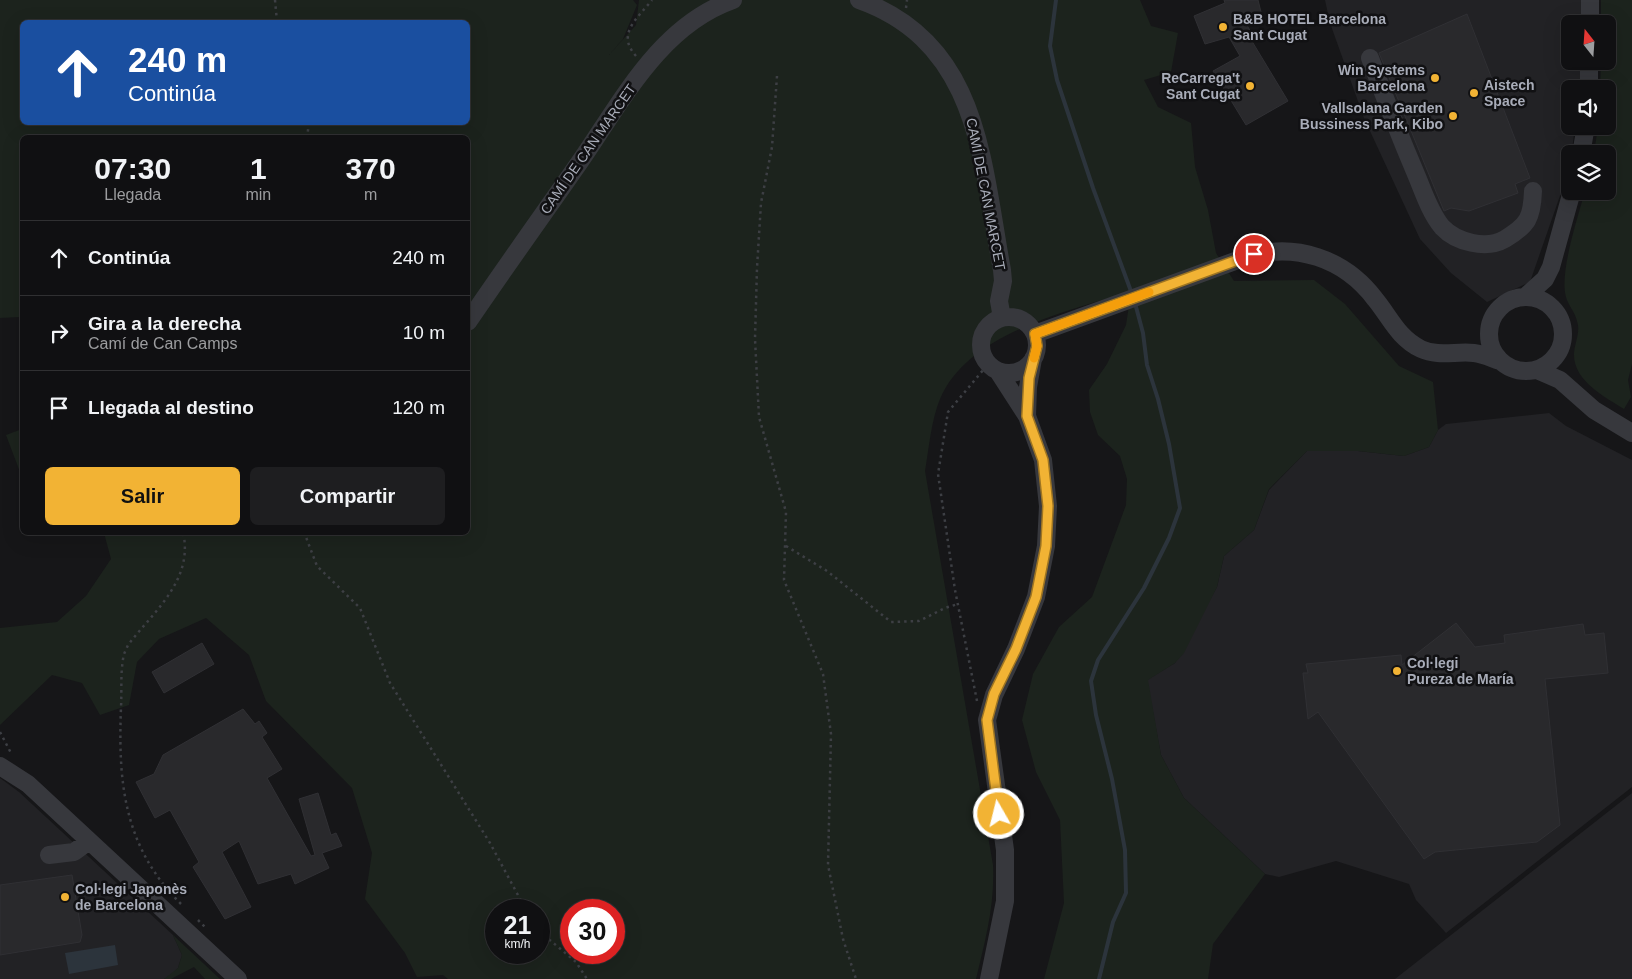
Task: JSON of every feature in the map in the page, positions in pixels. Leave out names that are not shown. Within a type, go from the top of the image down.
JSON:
[{"type":"street","name":"CAMÍ DE CAN MARCET","points":[[470,319],[646,66],[688,24],[709,10],[733,0]]},
{"type":"street","name":"CAMÍ DE CAN MARCET","points":[[859,0],[885,11],[915,31],[943,60],[960,87],[975,127],[995,228],[1003,282],[998,300],[1002,318]]},
{"type":"street","points":[[1590,0],[1590,15]]},
{"type":"street","points":[[1370,58],[1427,200],[1442,226],[1453,236],[1481,244],[1502,241],[1529,220],[1533,210],[1533,191]]},
{"type":"street","points":[[1554,310],[1549,284],[1551,267],[1570,200]]},
{"type":"street","points":[[1035,334],[1246,257],[1275,251],[1291,251],[1328,260],[1353,274],[1409,342],[1432,352],[1483,354],[1517,370],[1537,370],[1560,380],[1594,410],[1632,433]]},
{"type":"street","points":[[1525,297],[1545,279],[1551,267]]},
{"type":"street","points":[[1460,353],[1471,350],[1489,329],[1492,319],[1500,308],[1511,300],[1525,297],[1543,301],[1560,318],[1563,331],[1560,350],[1571,389]]},
{"type":"street","points":[[989,979],[1004,901],[1005,850],[987,720],[994,694],[1016,649],[1036,597],[1046,546],[1048,506],[1043,460],[1027,416],[983,355],[982,340],[989,326],[1002,318],[1022,320],[1035,334],[1037,346],[1029,378],[1027,416]]},
{"type":"street","points":[[1489,329],[1492,348],[1500,361]]},
{"type":"street","points":[[1537,370],[1550,362],[1560,350]]},
{"type":"street","points":[[993,367],[1016,372],[1026,367],[1034,359]]},
{"type":"street","points":[[0,766],[28,784],[238,979]]},
{"type":"street","points":[[49,856],[74,852],[89,841]]},
{"type":"path","points":[[275,0],[277,20]]},
{"type":"path","points":[[646,66],[626,43],[627,35],[652,0]]},
{"type":"path","points":[[777,76],[772,147],[761,203],[757,268],[756,388],[759,417],[786,512],[784,580],[823,674],[831,734],[828,865],[843,939],[856,979]]},
{"type":"path","points":[[978,710],[958,604],[938,474],[948,412],[973,380],[993,367]]},
{"type":"path","points":[[183,535],[186,557],[181,575],[165,600],[128,646],[124,654],[120,738],[125,805],[131,828],[150,867],[166,888],[187,910]]},
{"type":"path","points":[[305,535],[317,566],[360,608],[390,683],[490,844],[520,899]]},
{"type":"path","points":[[786,546],[827,571],[890,622],[919,621],[945,608],[958,604]]},
{"type":"path","points":[[193,915],[206,926],[208,932],[206,938],[200,944]]},
{"type":"path","points":[[550,940],[576,962],[587,979]]},
{"type":"shaded area","points":[[0,0],[633,0],[637,5],[623,39],[609,55],[636,25],[639,0],[1140,0],[1151,26],[1178,33],[1171,72],[1144,80],[1158,107],[1191,123],[1195,167],[1208,210],[1216,253],[1234,281],[1314,280],[1345,304],[1399,366],[1433,382],[1438,430],[1429,447],[1404,456],[1358,451],[1307,451],[1269,489],[1254,530],[1224,556],[1217,587],[1184,653],[1175,663],[1148,680],[1161,755],[1184,798],[1265,874],[1213,944],[1208,979],[1044,979],[1064,903],[1060,820],[1036,772],[1022,720],[1033,674],[1059,627],[1092,597],[1126,505],[1127,479],[1120,456],[1098,435],[1090,412],[1089,390],[1107,364],[1126,325],[1130,299],[1128,292],[1049,317],[995,341],[972,357],[954,376],[940,399],[932,425],[925,471],[993,865],[991,909],[976,979],[448,979],[443,975],[417,977],[405,953],[365,899],[372,853],[352,788],[266,701],[249,655],[206,618],[159,639],[137,662],[129,705],[100,715],[82,683],[52,675],[0,725],[0,628],[57,622],[86,596],[111,559],[105,535],[470,535],[470,135],[20,135],[20,317],[0,318]]},
{"type":"shaded area","points":[[1325,0],[1582,0],[1583,15],[1561,15],[1561,70],[1581,70],[1580,80],[1561,80],[1561,135],[1574,135],[1573,145],[1561,145],[1561,193],[1530,282],[1487,302],[1451,273],[1420,239],[1364,118],[1330,23]]},
{"type":"shaded area","points":[[1601,0],[1632,0],[1632,364],[1628,380],[1631,397],[1624,409],[1592,387],[1579,373],[1574,355],[1578,325],[1567,300],[1565,287],[1565,274],[1570,245],[1582,200],[1616,200],[1616,145],[1595,145],[1597,135],[1616,135],[1616,80],[1600,80],[1601,70],[1616,70],[1616,15],[1601,15]]},
{"type":"shaded area","name":"Col·legi Pureza de María","points":[[1549,413],[1566,426],[1632,460],[1632,787],[1446,933],[1416,900],[1409,884],[1336,861],[1279,877],[1265,874],[1184,798],[1161,755],[1147,680],[1175,663],[1217,587],[1224,556],[1254,530],[1269,490],[1307,451],[1358,451],[1404,456],[1429,447],[1438,430],[1446,424]]},
{"type":"shaded area","points":[[20,430],[20,472],[6,435]]},
{"type":"shaded area","name":"Col·legi Japonès de Barcelona","points":[[0,778],[19,792],[173,935],[182,955],[178,968],[169,977],[164,979],[0,979]]},
{"type":"shaded area","points":[[1632,793],[1632,979],[1395,979]]},
{"type":"shaded area","points":[[173,935],[220,979],[205,979],[194,967],[171,979],[164,979],[178,968],[182,955]]},
{"type":"shaded area","points":[[115,945],[118,965],[69,974],[65,953]]},
{"type":"building","name":"ReCarrega't Sant Cugat","points":[[1224,0],[1258,0],[1262,16],[1245,22],[1251,32],[1247,33],[1288,101],[1246,125],[1213,71],[1240,56],[1229,37],[1205,44],[1194,16],[1225,3]]},
{"type":"building","name":"Vallsolana Garden Bussiness Park, Kibo","points":[[1467,14],[1530,178],[1515,184],[1518,193],[1469,211],[1451,208],[1444,211],[1379,53]]},
{"type":"building","points":[[1456,623],[1475,647],[1505,643],[1504,635],[1583,624],[1585,635],[1604,633],[1608,673],[1545,679],[1560,825],[1537,842],[1435,852],[1424,859],[1318,712],[1308,719],[1303,673],[1308,673],[1306,664],[1401,655],[1402,665]]},
{"type":"building","points":[[202,643],[214,664],[164,693],[152,672]]},
{"type":"building","points":[[243,709],[255,724],[259,721],[267,733],[262,737],[282,769],[267,778],[311,856],[315,855],[299,799],[318,793],[331,835],[336,833],[342,846],[322,853],[329,868],[295,884],[291,874],[258,884],[239,841],[222,852],[251,907],[225,919],[193,867],[199,862],[170,810],[155,818],[136,782],[154,774],[163,755]]},
{"type":"building","points":[[72,875],[82,935],[80,942],[0,955],[0,885]]},
{"type":"waterway","points":[[1056,0],[1050,46],[1057,80],[1093,188],[1132,294]]},
{"type":"waterway","points":[[1099,979],[1113,922],[1126,893],[1125,850],[1112,779],[1096,715],[1091,681],[1098,660],[1144,588],[1169,538],[1180,508],[1169,444],[1147,365],[1143,333],[1135,303]]},
{"type":"slow traffic","points":[[1034,358],[1037,346],[1035,334],[1149,292]]},
{"type":"place","name":"B&B HOTEL Barcelona Sant Cugat","points":[[1223,27]]},
{"type":"place","name":"Win Systems Barcelona","points":[[1435,78]]},
{"type":"place","name":"ReCarrega't Sant Cugat","points":[[1250,86]]},
{"type":"place","name":"Aistech Space","points":[[1474,93]]},
{"type":"place","name":"Vallsolana Garden Bussiness Park, Kibo","points":[[1453,116]]},
{"type":"place","name":"Col·legi Pureza de María","points":[[1397,671]]},
{"type":"place","name":"Col·legi Japonès de Barcelona","points":[[65,897]]},
{"type":"route","points":[[999,814],[987,720],[994,694],[1016,649],[1036,597],[1046,546],[1048,506],[1043,460],[1027,416],[1029,378],[1037,346],[1035,334],[1254,254]]}]
